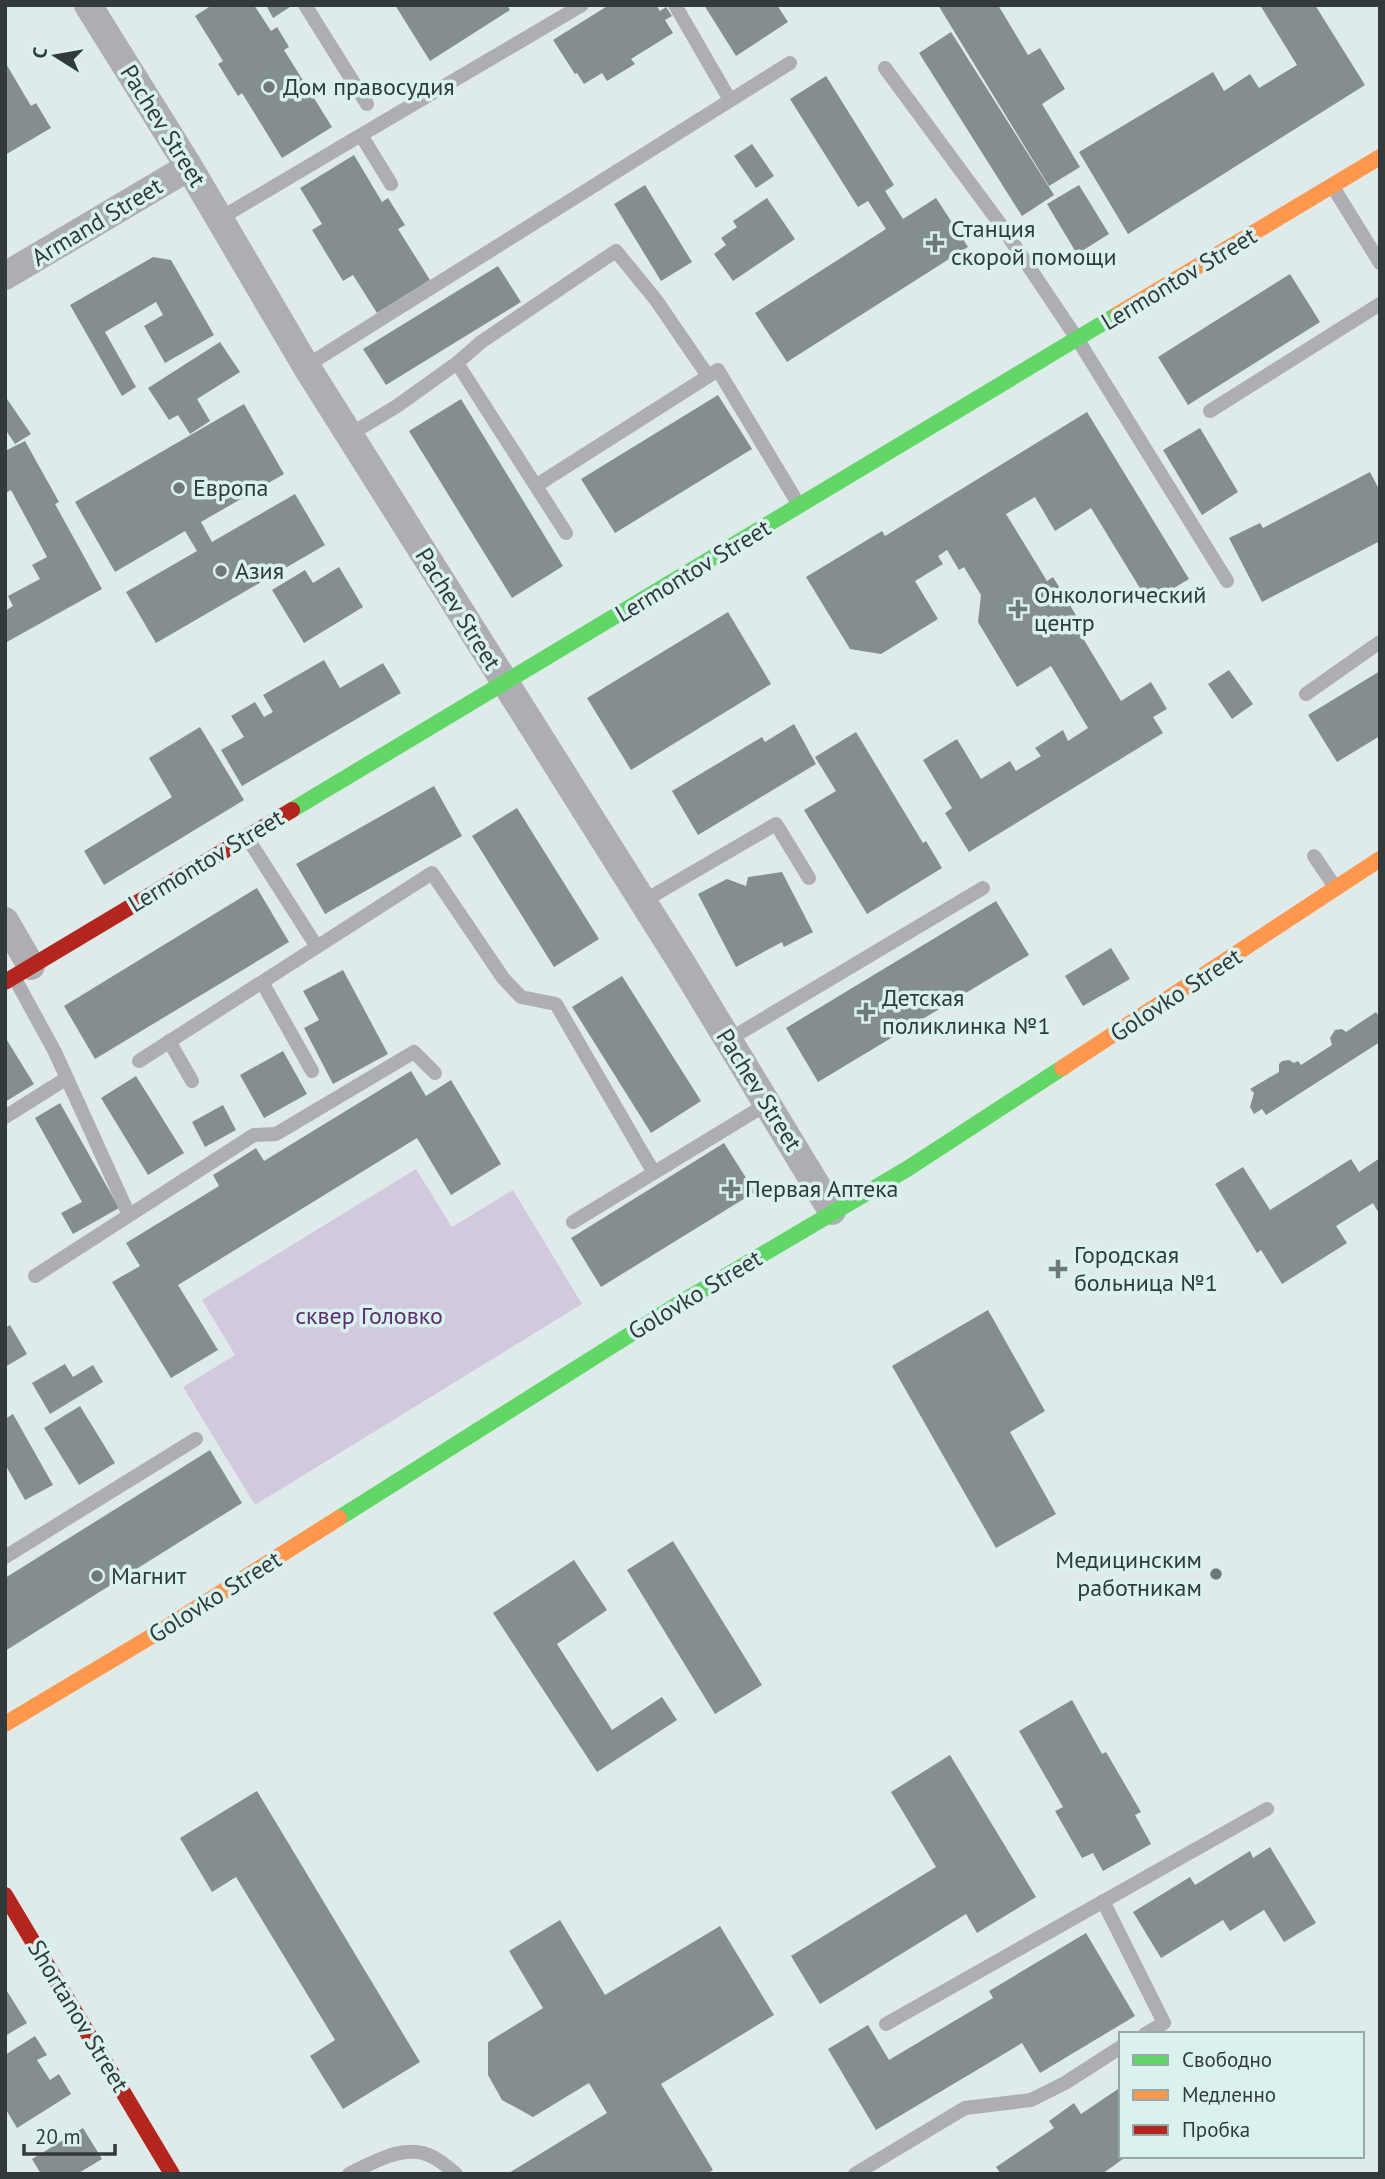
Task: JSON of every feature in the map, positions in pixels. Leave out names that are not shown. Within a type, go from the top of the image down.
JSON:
[{"type":"street","name":"Pachev Street","points":[[88,5],[189,167],[306,366],[832,1211]]},
{"type":"street","name":"Lermontov Street","points":[[17,975],[1380,158]]},
{"type":"street","name":"Armand Street","points":[[5,276],[189,167]]},
{"type":"street","name":"Golovko Street","points":[[5,1724],[157,1633],[680,1303],[930,1155],[1380,859]]},
{"type":"street","points":[[5,921],[17,975]]},
{"type":"street","name":"Shortanov Street","points":[[5,1895],[172,2174]]},
{"type":"lane","points":[[304,5],[367,104]]},
{"type":"lane","points":[[219,219],[582,5]]},
{"type":"lane","points":[[675,5],[730,100]]},
{"type":"lane","points":[[306,366],[790,63]]},
{"type":"lane","points":[[885,68],[998,221],[1078,340],[1227,581]]},
{"type":"lane","points":[[360,135],[391,184]]},
{"type":"lane","points":[[1332,186],[1380,263]]},
{"type":"lane","points":[[349,435],[397,405],[457,363],[481,342],[616,251],[656,300],[708,376]]},
{"type":"lane","points":[[1210,411],[1380,304]]},
{"type":"lane","points":[[457,363],[566,533]]},
{"type":"lane","points":[[537,485],[718,370],[800,507]]},
{"type":"lane","points":[[1306,694],[1380,642]]},
{"type":"lane","points":[[642,902],[776,824],[809,878]]},
{"type":"lane","points":[[247,837],[317,947]]},
{"type":"lane","points":[[1314,856],[1335,889]]},
{"type":"lane","points":[[139,1061],[432,873],[503,978],[521,997],[556,1004],[654,1173]]},
{"type":"lane","points":[[727,1040],[984,888]]},
{"type":"lane","points":[[17,975],[129,1215]]},
{"type":"lane","points":[[262,982],[312,1070]]},
{"type":"lane","points":[[169,1041],[192,1081]]},
{"type":"lane","points":[[35,1276],[254,1135],[276,1134],[414,1052],[435,1073]]},
{"type":"lane","points":[[5,1117],[67,1078]]},
{"type":"lane","points":[[573,1222],[767,1104]]},
{"type":"lane","points":[[5,1557],[196,1439]]},
{"type":"lane","points":[[886,2024],[1267,1809]]},
{"type":"lane","points":[[1103,1901],[1164,2023],[1148,2032]]},
{"type":"lane","points":[[855,2174],[965,2108],[1031,2100],[1065,2084],[1119,2049]]},
{"type":"lane","points":[[349,2174],[383,2157],[408,2151],[432,2156],[456,2174]]},
{"type":"green space","name":"сквер Головко","points":[[416,1169],[452,1227],[513,1190],[582,1304],[255,1505],[183,1387],[235,1355],[202,1300]]},
{"type":"building","name":"Дом правосудия","points":[[208,5],[254,5],[271,31],[277,27],[289,47],[284,50],[332,127],[282,158],[242,93],[238,96],[218,64],[223,61],[195,16],[209,7]]},
{"type":"building","name":"Дом правосудия","points":[[266,5],[293,5],[273,18]]},
{"type":"building","name":"Дом правосудия","points":[[395,5],[507,5],[510,10],[430,61]]},
{"type":"building","points":[[609,5],[656,5],[660,11],[666,7],[672,16],[665,20],[673,33],[631,59],[635,64],[607,81],[602,73],[584,84],[553,40]]},
{"type":"building","points":[[704,5],[777,5],[788,22],[736,56]]},
{"type":"building","points":[[938,5],[998,5],[1028,55],[1040,48],[1065,89],[1042,104],[1080,167],[1049,186]]},
{"type":"building","points":[[1260,5],[1315,5],[1365,85],[1128,234],[1079,152],[1213,72],[1224,91],[1250,74],[1259,88],[1297,65]]},
{"type":"building","points":[[951,32],[1054,195],[1022,216],[919,53]]},
{"type":"building","points":[[5,62],[31,106],[36,103],[51,128],[5,155]]},
{"type":"building","points":[[826,76],[894,185],[885,191],[903,219],[936,198],[968,247],[787,362],[755,313],[886,229],[868,201],[858,207],[790,99]]},
{"type":"building","points":[[752,144],[774,176],[756,188],[734,156]]},
{"type":"building","points":[[354,155],[382,202],[388,198],[405,225],[398,229],[430,280],[377,313],[353,275],[343,281],[312,230],[322,224],[300,188]]},
{"type":"building","points":[[645,185],[692,262],[661,281],[614,204]]},
{"type":"building","points":[[1079,185],[1109,234],[1077,254],[1047,204]]},
{"type":"building","points":[[767,198],[795,239],[733,281],[714,254],[726,245],[721,238],[737,227],[733,221]]},
{"type":"building","points":[[153,257],[171,260],[214,335],[165,363],[144,326],[163,315],[156,302],[105,332],[136,387],[122,396],[70,305]]},
{"type":"building","points":[[498,266],[521,302],[386,385],[363,349]]},
{"type":"building","points":[[1290,274],[1320,322],[1188,405],[1158,357]]},
{"type":"building","points":[[220,342],[240,372],[197,399],[210,421],[190,434],[178,415],[169,420],[148,388]]},
{"type":"building","points":[[718,395],[752,449],[615,533],[581,479]]},
{"type":"building","points":[[5,396],[31,434],[15,444],[5,429]]},
{"type":"building","points":[[461,399],[563,566],[512,598],[409,431]]},
{"type":"building","points":[[244,404],[284,474],[201,522],[212,542],[295,494],[325,545],[156,643],[126,592],[197,551],[185,531],[115,572],[75,502]]},
{"type":"building","points":[[1087,412],[1189,579],[1149,603],[1091,508],[1055,531],[1035,497],[1006,514],[1047,581],[1053,577],[1086,632],[1081,635],[1121,701],[1151,682],[1167,709],[1153,717],[1163,733],[969,852],[945,813],[952,808],[923,760],[957,739],[981,779],[1010,761],[1016,771],[1041,756],[1035,748],[1063,730],[1068,741],[1088,728],[1051,666],[1017,687],[978,622],[981,595],[964,567],[959,570],[947,550],[938,556],[943,564],[915,581],[938,619],[881,654],[850,649],[806,577],[882,531],[885,536]]},
{"type":"building","points":[[1200,428],[1238,492],[1202,515],[1163,450]]},
{"type":"building","points":[[25,441],[59,502],[55,504],[102,589],[5,643],[5,611],[13,606],[8,596],[40,579],[32,565],[47,557],[11,490],[5,493],[5,451]]},
{"type":"building","points":[[1370,472],[1380,491],[1380,541],[1262,602],[1229,538],[1260,523],[1263,528]]},
{"type":"building","points":[[339,567],[363,607],[304,643],[272,590],[305,570],[313,583]]},
{"type":"building","points":[[728,612],[771,684],[631,770],[587,698]]},
{"type":"building","points":[[324,660],[340,688],[383,663],[401,693],[242,786],[221,750],[244,737],[231,716],[255,702],[264,717],[273,712],[263,695]]},
{"type":"building","points":[[1229,670],[1253,704],[1232,719],[1208,684]]},
{"type":"building","points":[[1380,671],[1380,736],[1337,762],[1308,715]]},
{"type":"building","points":[[794,724],[816,764],[698,835],[672,791],[762,737],[765,742]]},
{"type":"building","points":[[200,727],[244,800],[104,885],[84,851],[172,797],[149,758]]},
{"type":"building","points":[[856,732],[923,843],[926,841],[942,868],[867,914],[804,810],[836,791],[815,757]]},
{"type":"building","points":[[434,786],[462,836],[325,914],[296,864]]},
{"type":"building","points":[[517,808],[599,939],[554,967],[472,836]]},
{"type":"building","points":[[782,872],[813,932],[784,947],[782,942],[736,967],[698,894],[727,879],[746,886],[748,877]]},
{"type":"building","points":[[257,888],[289,942],[95,1059],[64,1006]]},
{"type":"building","points":[[996,901],[1029,955],[818,1082],[786,1028]]},
{"type":"building","points":[[1111,948],[1130,979],[1083,1006],[1065,976]]},
{"type":"building","points":[[343,970],[388,1054],[333,1084],[304,1028],[319,1020],[303,991]]},
{"type":"building","points":[[622,976],[701,1101],[651,1133],[572,1007]]},
{"type":"building","points":[[1376,1012],[1380,1018],[1380,1042],[1266,1115],[1262,1109],[1254,1114],[1250,1107],[1254,1093],[1250,1089],[1279,1072],[1279,1064],[1282,1061],[1298,1061],[1301,1065],[1332,1045],[1330,1038],[1335,1030],[1342,1029],[1346,1032]]},
{"type":"building","points":[[5,1037],[34,1084],[5,1102]]},
{"type":"building","points":[[283,1051],[307,1094],[264,1118],[240,1075]]},
{"type":"building","points":[[411,1071],[426,1096],[451,1080],[501,1164],[451,1195],[417,1138],[178,1285],[218,1350],[171,1378],[112,1282],[140,1266],[126,1243],[219,1186],[213,1175],[256,1148],[264,1161]]},
{"type":"building","points":[[136,1076],[184,1153],[148,1175],[101,1098]]},
{"type":"building","points":[[60,1103],[119,1208],[73,1234],[61,1213],[82,1202],[35,1118]]},
{"type":"building","points":[[223,1105],[236,1130],[205,1147],[192,1122]]},
{"type":"building","points":[[724,1143],[755,1192],[601,1287],[571,1238]]},
{"type":"building","points":[[1380,1158],[1380,1215],[1373,1203],[1336,1226],[1347,1243],[1282,1284],[1261,1250],[1257,1253],[1215,1184],[1243,1167],[1270,1210],[1351,1159],[1359,1172]]},
{"type":"building","points":[[988,1310],[1045,1411],[1010,1432],[1056,1514],[996,1548],[892,1366]]},
{"type":"building","points":[[10,1325],[27,1354],[5,1367],[5,1328]]},
{"type":"building","points":[[65,1364],[73,1377],[93,1365],[103,1382],[50,1414],[32,1383]]},
{"type":"building","points":[[80,1406],[115,1463],[79,1485],[44,1428]]},
{"type":"building","points":[[13,1414],[53,1485],[25,1500],[5,1464],[5,1419]]},
{"type":"building","points":[[210,1450],[242,1503],[5,1651],[5,1578]]},
{"type":"building","points":[[673,1541],[762,1685],[715,1714],[627,1570]]},
{"type":"building","points":[[574,1560],[607,1610],[557,1644],[612,1730],[662,1697],[677,1720],[597,1772],[493,1613]]},
{"type":"building","points":[[1072,1700],[1102,1754],[1106,1752],[1141,1812],[1135,1815],[1151,1844],[1103,1871],[1093,1853],[1082,1858],[1055,1811],[1063,1807],[1019,1731]]},
{"type":"building","points":[[950,1755],[1036,1897],[977,1933],[966,1914],[820,2004],[791,1956],[936,1867],[891,1792]]},
{"type":"building","points":[[257,1791],[420,2062],[343,2109],[310,2056],[335,2040],[236,1877],[212,1892],[180,1838]]},
{"type":"building","points":[[1270,1847],[1316,1923],[1284,1942],[1264,1910],[1230,1931],[1223,1920],[1161,1958],[1133,1912],[1190,1877],[1195,1885],[1250,1851],[1253,1858]]},
{"type":"building","points":[[560,1920],[605,1995],[720,1926],[774,2015],[661,2084],[713,2170],[706,2174],[507,2174],[607,2113],[589,2083],[533,2117],[502,2100],[488,2075],[488,2042],[543,2008],[509,1951]]},
{"type":"building","points":[[1086,1933],[1135,2016],[1040,2073],[1022,2043],[876,2130],[828,2049],[868,2025],[889,2060],[993,1998],[989,1991]]},
{"type":"building","points":[[5,1988],[27,2023],[5,2036]]},
{"type":"building","points":[[35,2036],[47,2055],[37,2060],[50,2080],[59,2074],[71,2094],[17,2128],[5,2108],[5,2055]]},
{"type":"building","points":[[1119,2088],[1119,2158],[1124,2158],[1102,2174],[1001,2174],[996,2167],[1054,2128],[1049,2121],[1074,2103],[1081,2114]]},
{"type":"building","points":[[83,2128],[102,2159],[77,2174],[41,2174],[32,2159]]},
{"type":"traffic: fast","points":[[292,810],[1118,314]]},
{"type":"traffic: fast","points":[[339,1518],[680,1303],[907,1169],[1062,1068]]},
{"type":"traffic: slow","points":[[1118,314],[1380,157]]},
{"type":"traffic: slow","points":[[1062,1068],[1380,859]]},
{"type":"traffic: slow","points":[[5,1724],[157,1633],[339,1518]]},
{"type":"traffic: jam","points":[[5,982],[292,810]]},
{"type":"traffic: jam","points":[[5,1895],[172,2174]]},
{"type":"place","name":"Дом правосудия","points":[[269,87]]},
{"type":"place","name":"Станция скорой помощи","points":[[935,243]]},
{"type":"place","name":"Европа","points":[[179,488]]},
{"type":"place","name":"Азия","points":[[221,571]]},
{"type":"place","name":"Онкологический центр","points":[[1018,609]]},
{"type":"place","name":"Детская поликлинка №1","points":[[866,1012]]},
{"type":"place","name":"Первая Аптека","points":[[731,1189]]},
{"type":"place","name":"Городская больница №1","points":[[1058,1269]]},
{"type":"place","name":"Медицинским работникам","points":[[1216,1574]]},
{"type":"place","name":"Магнит","points":[[97,1576]]}]
